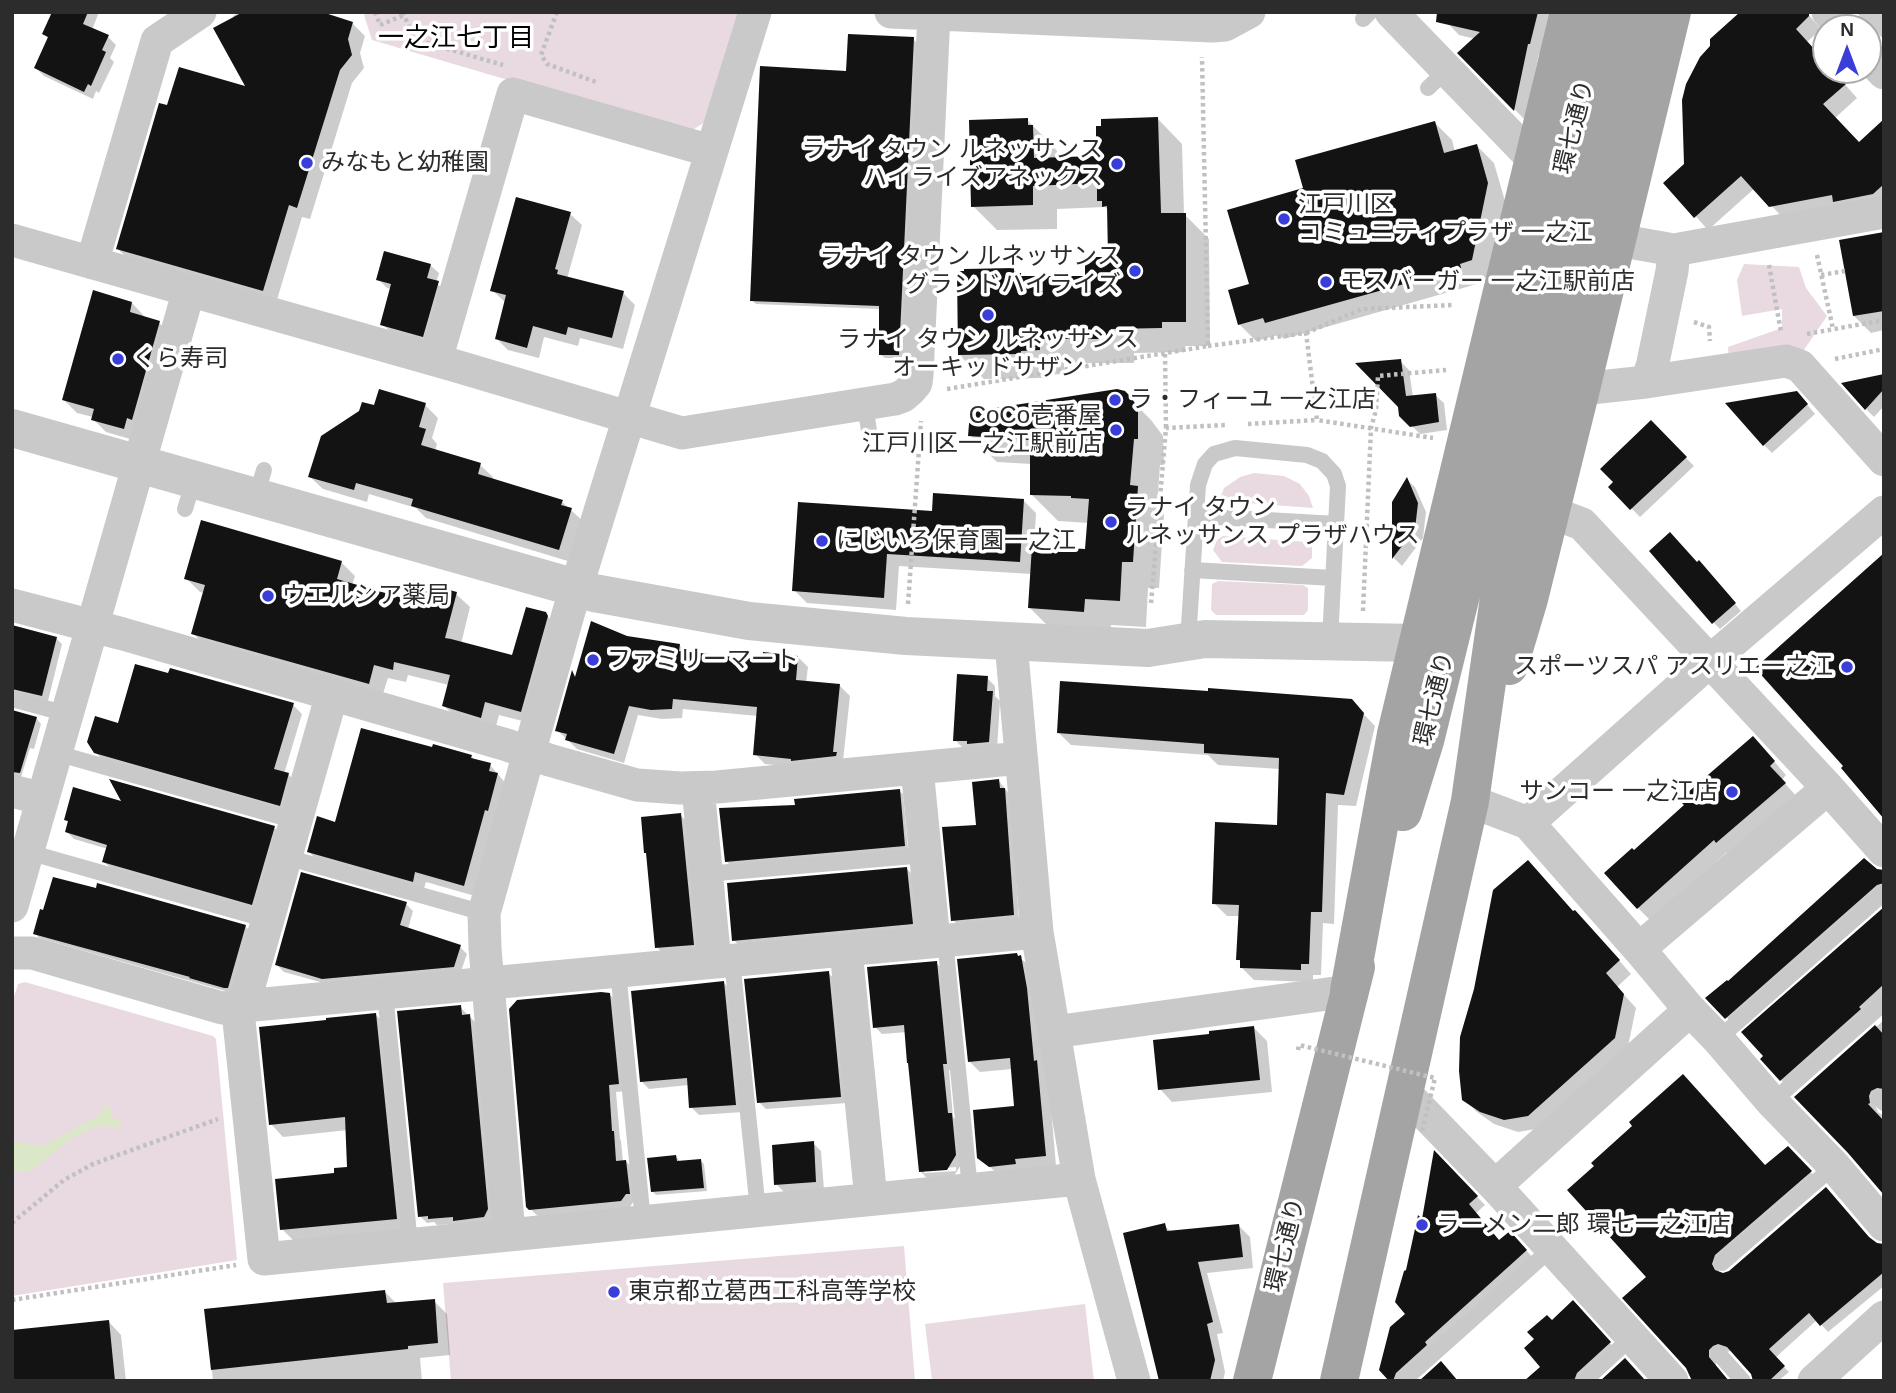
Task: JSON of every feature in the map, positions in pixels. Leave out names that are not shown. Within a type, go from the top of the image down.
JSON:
[{"type":"main road","points":[[1349,991],[1394,747],[1417,643],[1569,12]]},
{"type":"main road","name":"環七通り","points":[[1339,1381],[1470,801],[1499,598],[1497,528],[1602,12]]},
{"type":"main road","name":"環七通り","points":[[1252,1381],[1349,991],[1425,741],[1497,528],[1639,12]]},
{"type":"main road","points":[[1470,801],[1529,599],[1672,12]]},
{"type":"street","points":[[509,1234],[484,913],[576,588],[755,12]]},
{"type":"street","points":[[891,12],[1212,26],[1225,25],[1250,12]]},
{"type":"street","points":[[36,247],[682,433],[867,417],[904,396],[916,383],[934,14]]},
{"type":"street","points":[[1375,14],[1438,79],[1534,160]]},
{"type":"street","points":[[92,262],[157,41],[187,16]]},
{"type":"street","points":[[436,360],[513,94],[710,151]]},
{"type":"street","points":[[1617,240],[1674,250],[1884,212]]},
{"type":"street","points":[[1646,382],[1655,355],[1674,250]]},
{"type":"street","points":[[18,879],[28,795],[56,754],[139,464],[175,364],[189,290]]},
{"type":"street","points":[[1581,389],[1646,382],[1789,355],[1884,460]]},
{"type":"street","points":[[12,428],[139,464],[190,494],[260,483],[576,588],[674,609],[749,621],[906,636],[1148,648],[1205,639],[1417,643]]},
{"type":"street","points":[[1550,512],[1582,524],[1884,851]]},
{"type":"street","points":[[1528,823],[1710,661],[1884,512]]},
{"type":"street","points":[[12,605],[507,744],[549,761],[637,785],[717,788],[1021,758]]},
{"type":"street","points":[[1011,643],[1037,932],[1079,1179],[1135,1381]]},
{"type":"street","points":[[332,694],[239,1021],[264,1259],[1079,1179]]},
{"type":"street","points":[[917,768],[925,855],[939,941]]},
{"type":"street","points":[[698,788],[706,874],[724,961]]},
{"type":"street","points":[[1639,949],[1828,788]]},
{"type":"street","points":[[1470,801],[1528,823],[1689,1010],[1834,1166],[1884,1225]]},
{"type":"street","points":[[12,953],[32,953],[222,1008],[1037,932]]},
{"type":"street","points":[[846,950],[871,1199]]},
{"type":"street","points":[[1055,1032],[1349,991]]},
{"type":"street","points":[[1495,1186],[1689,1010]]},
{"type":"street","points":[[1405,1093],[1495,1186],[1672,1381]]},
{"type":"street","points":[[1814,1381],[1884,1317]]},
{"type":"lane","points":[[1188,641],[1198,485],[1205,464],[1214,454],[1235,448],[1307,455],[1322,461],[1334,474],[1338,486],[1330,640]]},
{"type":"lane","points":[[1196,516],[1337,524]]},
{"type":"lane","points":[[1192,570],[1333,578]]},
{"type":"lane","points":[[12,699],[67,714]]},
{"type":"lane","points":[[56,754],[296,821]]},
{"type":"lane","points":[[706,874],[925,855]]},
{"type":"lane","points":[[286,857],[484,913]]},
{"type":"lane","points":[[18,879],[268,920]]},
{"type":"lane","points":[[1718,1039],[1884,893]]},
{"type":"lane","points":[[939,941],[970,1189]]},
{"type":"lane","points":[[724,961],[758,1210]]},
{"type":"lane","points":[[618,971],[643,1221]]},
{"type":"lane","points":[[385,993],[410,1244]]},
{"type":"lane","points":[[1772,1102],[1884,1003]]},
{"type":"lane","points":[[1723,1264],[1834,1166]]},
{"type":"lane","points":[[1403,1381],[1552,1248]]},
{"type":"lane","points":[[1584,1381],[1632,1337]]},
{"type":"lane","points":[[1719,1354],[1743,1381]]},
{"type":"path","points":[[375,12],[380,24],[404,14],[414,39],[503,65]]},
{"type":"path","points":[[557,12],[541,55],[547,64],[607,86]]},
{"type":"path","points":[[1202,46],[1208,346]]},
{"type":"path","points":[[537,64],[544,59]]},
{"type":"path","points":[[1763,233],[1789,355]]},
{"type":"path","points":[[1815,244],[1833,329]]},
{"type":"path","points":[[1821,275],[1845,271]]},
{"type":"path","points":[[941,390],[1208,346],[1306,333],[1362,309],[1454,305]]},
{"type":"path","points":[[1688,319],[1709,327],[1711,347]]},
{"type":"path","points":[[1789,355],[1833,329],[1884,320]]},
{"type":"path","points":[[1306,333],[1317,420],[1442,439]]},
{"type":"path","points":[[1789,355],[1884,349]]},
{"type":"path","points":[[1165,354],[1166,428]]},
{"type":"path","points":[[1375,613],[1363,612],[1371,428],[1376,410],[1378,376],[1446,370]]},
{"type":"path","points":[[908,610],[921,416]]},
{"type":"path","points":[[1298,1050],[1299,1045],[1435,1078],[1422,1131]]},
{"type":"path","points":[[12,1223],[64,1180],[93,1164],[230,1115]]},
{"type":"path","points":[[12,1300],[245,1264]]},
{"type":"shaded area","points":[[371,12],[742,12],[708,120],[688,133],[372,40],[364,15]]},
{"type":"shaded area","points":[[1744,264],[1799,267],[1806,288],[1827,316],[1804,350],[1729,365],[1728,347],[1782,328],[1782,309],[1742,316],[1737,280]]},
{"type":"shaded area","points":[[1254,473],[1284,476],[1300,484],[1309,496],[1313,508],[1219,501],[1224,488],[1240,477]]},
{"type":"shaded area","points":[[1223,536],[1307,542],[1312,547],[1312,558],[1302,566],[1222,562],[1213,550],[1217,540]]},
{"type":"shaded area","points":[[1218,581],[1303,585],[1308,588],[1308,610],[1304,615],[1216,615],[1211,610],[1212,584]]},
{"type":"shaded area","points":[[25,982],[216,1039],[237,1260],[12,1296],[12,1003],[18,984]]},
{"type":"shaded area","points":[[104,1105],[110,1105],[111,1118],[120,1119],[121,1127],[96,1126],[70,1139],[34,1169],[12,1172],[12,1141],[44,1146],[101,1114]]},
{"type":"shaded area","points":[[904,1246],[915,1381],[451,1381],[443,1283]]},
{"type":"shaded area","points":[[1085,1304],[1094,1381],[932,1381],[925,1324]]},
{"type":"building","points":[[52,12],[88,12],[83,24],[109,35],[102,50],[106,52],[91,86],[88,84],[84,92],[34,68],[48,37],[42,34]]},
{"type":"building","points":[[243,12],[322,12],[353,22],[348,39],[352,55],[340,70],[297,208],[289,205],[263,291],[116,249],[159,103],[167,105],[179,67],[245,86],[213,28]]},
{"type":"building","points":[[1437,12],[1538,12],[1528,44],[1514,111],[1457,53],[1480,32],[1436,22]]},
{"type":"building","points":[[1740,12],[1809,12],[1809,16],[1796,29],[1812,47],[1812,84],[1846,84],[1823,104],[1859,142],[1884,119],[1884,184],[1873,194],[1833,202],[1832,195],[1769,207],[1741,176],[1694,218],[1663,183],[1684,164],[1682,100],[1686,84],[1700,57],[1710,46],[1710,39]]},
{"type":"building","points":[[848,34],[914,37],[899,355],[879,355],[879,306],[750,301],[760,66],[846,71]]},
{"type":"building","points":[[1158,117],[1161,213],[1186,213],[1186,322],[1162,322],[1162,328],[1111,329],[1111,339],[1040,339],[1040,350],[1021,351],[1021,354],[958,355],[957,271],[1014,268],[1014,273],[1021,273],[1021,276],[1085,276],[1085,257],[1108,257],[1107,206],[1102,207],[1102,201],[1097,201],[1097,183],[1033,186],[1033,205],[971,207],[969,120],[1028,118],[1028,125],[1033,125],[1034,158],[1096,156],[1096,126],[1101,126],[1101,119]]},
{"type":"building","points":[[1435,121],[1444,153],[1477,144],[1488,183],[1472,260],[1460,264],[1461,268],[1265,323],[1263,318],[1238,325],[1228,290],[1249,284],[1227,210],[1303,188],[1295,160]]},
{"type":"building","points":[[516,197],[571,212],[555,269],[558,270],[557,274],[624,291],[612,338],[568,327],[566,335],[533,326],[527,348],[495,339],[506,295],[490,291]]},
{"type":"building","points":[[1884,232],[1884,311],[1853,316],[1839,240]]},
{"type":"building","points":[[384,251],[431,264],[427,278],[439,281],[423,337],[380,325],[391,284],[376,280]]},
{"type":"building","points":[[93,290],[132,302],[130,312],[160,321],[132,420],[127,418],[124,429],[91,420],[94,409],[62,400]]},
{"type":"building","points":[[1401,359],[1406,396],[1436,393],[1439,422],[1410,427],[1399,416],[1398,407],[1355,363]]},
{"type":"building","points":[[1884,374],[1884,389],[1865,410],[1841,383]]},
{"type":"building","points":[[379,389],[426,403],[419,427],[426,429],[421,445],[481,463],[478,474],[563,500],[561,505],[572,508],[559,550],[411,506],[413,499],[356,483],[354,490],[308,477],[321,436],[359,411],[362,402],[374,405]]},
{"type":"building","points":[[1117,389],[1125,391],[1138,408],[1138,439],[1134,439],[1130,485],[1138,486],[1133,562],[1122,562],[1120,601],[1085,599],[1084,612],[1028,608],[1032,546],[1085,549],[1089,499],[1030,495],[1030,440],[968,436],[970,412]]},
{"type":"building","points":[[1797,391],[1808,404],[1763,446],[1725,403]]},
{"type":"building","points":[[1651,420],[1687,457],[1630,510],[1608,487],[1613,482],[1600,469]]},
{"type":"building","points":[[1407,477],[1418,503],[1415,529],[1392,559],[1392,502]]},
{"type":"building","points":[[933,493],[1024,499],[1020,562],[887,554],[884,598],[792,591],[798,502],[932,511]]},
{"type":"building","points":[[201,520],[342,561],[337,579],[406,599],[411,580],[457,592],[445,638],[512,655],[526,607],[546,612],[548,616],[521,712],[485,702],[481,718],[442,706],[450,675],[394,662],[393,670],[374,665],[369,684],[191,634],[205,585],[184,579]]},
{"type":"building","points":[[1670,532],[1697,562],[1699,560],[1736,603],[1712,624],[1649,551]]},
{"type":"building","points":[[1884,553],[1884,819],[1841,768],[1843,766],[1755,668]]},
{"type":"building","points":[[591,621],[627,636],[680,644],[679,651],[762,659],[763,652],[798,656],[796,680],[840,684],[833,752],[837,752],[836,756],[791,761],[753,755],[757,707],[673,699],[672,709],[651,710],[629,706],[614,754],[565,740],[567,734],[555,731],[572,670],[575,677]]},
{"type":"building","points":[[12,625],[57,637],[42,696],[12,689]]},
{"type":"building","points":[[135,664],[168,673],[170,668],[294,703],[274,769],[289,773],[280,806],[94,753],[87,742],[95,716],[118,723]]},
{"type":"building","points":[[957,674],[988,676],[987,691],[993,691],[989,742],[967,744],[967,741],[953,741]]},
{"type":"building","points":[[1060,681],[1208,691],[1208,688],[1352,699],[1364,713],[1344,795],[1326,793],[1322,912],[1311,912],[1309,964],[1301,964],[1301,970],[1240,968],[1240,960],[1236,960],[1239,905],[1212,904],[1215,822],[1277,825],[1279,758],[1204,753],[1204,744],[1057,733]]},
{"type":"building","points":[[12,710],[37,717],[20,773],[12,772]]},
{"type":"building","points":[[361,728],[472,755],[471,758],[491,763],[489,771],[498,773],[464,886],[415,872],[413,882],[307,852],[317,816],[335,822]]},
{"type":"building","points":[[1753,736],[1775,761],[1770,766],[1786,783],[1716,843],[1714,840],[1637,909],[1604,873],[1684,805],[1679,800]]},
{"type":"building","points":[[109,779],[275,826],[252,905],[102,862],[107,845],[65,832],[68,821],[64,820],[73,787],[121,801]]},
{"type":"building","points":[[999,779],[1000,788],[1005,788],[1014,915],[951,921],[942,827],[976,825],[972,782]]},
{"type":"building","points":[[900,789],[905,846],[725,862],[719,808],[795,805],[794,799]]},
{"type":"building","points":[[681,813],[694,945],[655,948],[641,817]]},
{"type":"building","points":[[1864,858],[1877,869],[1884,870],[1884,883],[1877,885],[1725,1019],[1705,998],[1728,981]]},
{"type":"building","points":[[1528,860],[1620,960],[1606,973],[1624,994],[1615,1038],[1528,1116],[1504,1120],[1480,1112],[1462,1100],[1460,1037],[1474,989],[1493,890]]},
{"type":"building","points":[[907,867],[913,924],[732,941],[727,883]]},
{"type":"building","points":[[301,872],[407,902],[400,925],[461,945],[454,967],[322,979],[275,965]]},
{"type":"building","points":[[53,877],[96,888],[97,883],[246,925],[228,988],[33,934]]},
{"type":"building","points":[[1884,907],[1884,984],[1859,1007],[1861,1009],[1780,1081],[1760,1059],[1763,1056],[1741,1032]]},
{"type":"building","points":[[1017,953],[1018,956],[1021,955],[1027,988],[1046,1156],[1015,1159],[1016,1164],[989,1167],[977,1158],[973,1110],[1014,1106],[1010,1058],[968,1062],[957,959]]},
{"type":"building","points":[[937,961],[947,1064],[943,1064],[956,1155],[947,1170],[919,1172],[904,1025],[873,1028],[867,967]]},
{"type":"building","points":[[829,971],[841,1097],[757,1103],[744,979]]},
{"type":"building","points":[[724,981],[736,1105],[689,1108],[687,1078],[640,1082],[631,991]]},
{"type":"building","points":[[610,993],[619,1084],[609,1085],[616,1161],[626,1160],[630,1194],[626,1194],[621,1201],[529,1210],[526,1207],[509,1009],[517,1000]]},
{"type":"building","points":[[461,1005],[462,1015],[470,1014],[488,1209],[484,1217],[453,1221],[453,1217],[428,1219],[428,1216],[418,1217],[397,1011]]},
{"type":"building","points":[[376,1013],[397,1219],[280,1230],[275,1179],[334,1173],[334,1168],[347,1167],[345,1117],[269,1125],[259,1027]]},
{"type":"building","points":[[1875,1025],[1884,1035],[1884,1089],[1871,1091],[1868,1104],[1884,1121],[1884,1195],[1794,1097]]},
{"type":"building","points":[[1254,1026],[1260,1080],[1158,1090],[1153,1040]]},
{"type":"building","points":[[1683,1074],[1765,1165],[1788,1146],[1812,1171],[1715,1255],[1712,1264],[1715,1270],[1723,1273],[1729,1271],[1826,1187],[1869,1237],[1884,1244],[1884,1272],[1820,1326],[1809,1313],[1769,1349],[1785,1366],[1769,1381],[1753,1381],[1751,1374],[1727,1347],[1718,1344],[1709,1350],[1709,1357],[1729,1381],[1692,1381],[1686,1368],[1622,1298],[1646,1277],[1567,1190],[1594,1166],[1591,1163],[1632,1126],[1629,1122]]},
{"type":"building","points":[[814,1141],[816,1182],[774,1185],[772,1145]]},
{"type":"building","points":[[1434,1150],[1478,1196],[1469,1204],[1499,1240],[1510,1231],[1527,1250],[1425,1342],[1427,1345],[1396,1373],[1393,1381],[1389,1381],[1379,1370],[1390,1327],[1405,1314],[1395,1302],[1406,1270],[1418,1215],[1422,1219]]},
{"type":"building","points":[[676,1155],[677,1161],[701,1159],[704,1188],[651,1192],[647,1158]]},
{"type":"building","points":[[1165,1223],[1167,1231],[1239,1224],[1243,1257],[1198,1262],[1213,1322],[1207,1324],[1215,1360],[1210,1381],[1159,1381],[1123,1233]]},
{"type":"building","points":[[385,1290],[387,1303],[435,1299],[438,1343],[408,1346],[408,1349],[211,1370],[204,1309]]},
{"type":"building","points":[[1573,1300],[1611,1342],[1577,1373],[1574,1381],[1524,1381],[1540,1367],[1524,1348],[1534,1339],[1527,1332],[1547,1315],[1552,1320]]},
{"type":"building","points":[[109,1320],[115,1381],[12,1381],[12,1330]]},
{"type":"building","points":[[1625,1358],[1645,1380],[1600,1381]]},
{"type":"building","points":[[1441,1361],[1458,1381],[1419,1381]]},
{"type":"place","name":"みなもと幼稚園","points":[[307,163]]},
{"type":"place","name":"ラナイ タウン ルネッサンス ハイライズアネックス","points":[[1117,164]]},
{"type":"place","name":"江戸川区 コミュニティプラザ 一之江","points":[[1284,219]]},
{"type":"place","name":"ラナイ タウン ルネッサンス グランドハイライズ","points":[[1135,271]]},
{"type":"place","name":"モスバーガー 一之江駅前店","points":[[1326,282]]},
{"type":"place","name":"ラナイ タウン ルネッサンス オーキッドサザン","points":[[988,315]]},
{"type":"place","name":"くら寿司","points":[[118,359]]},
{"type":"place","name":"ラ・フィーユ 一之江店","points":[[1115,400]]},
{"type":"place","name":"CoCo壱番屋 江戸川区一之江駅前店","points":[[1116,430]]},
{"type":"place","name":"ラナイ タウン ルネッサンス プラザハウス","points":[[1111,522]]},
{"type":"place","name":"にじいろ保育園一之江","points":[[822,541]]},
{"type":"place","name":"ウエルシア薬局","points":[[268,596]]},
{"type":"place","name":"ファミリーマート","points":[[593,660]]},
{"type":"place","name":"スポーツスパ アスリエ一之江","points":[[1847,667]]},
{"type":"place","name":"サンコー 一之江店","points":[[1732,792]]},
{"type":"place","name":"ラーメン二郎 環七一之江店","points":[[1422,1225]]},
{"type":"place","name":"東京都立葛西工科高等学校","points":[[614,1292]]},
{"type":"district","name":"一之江七丁目","points":[[456,39]]}]
